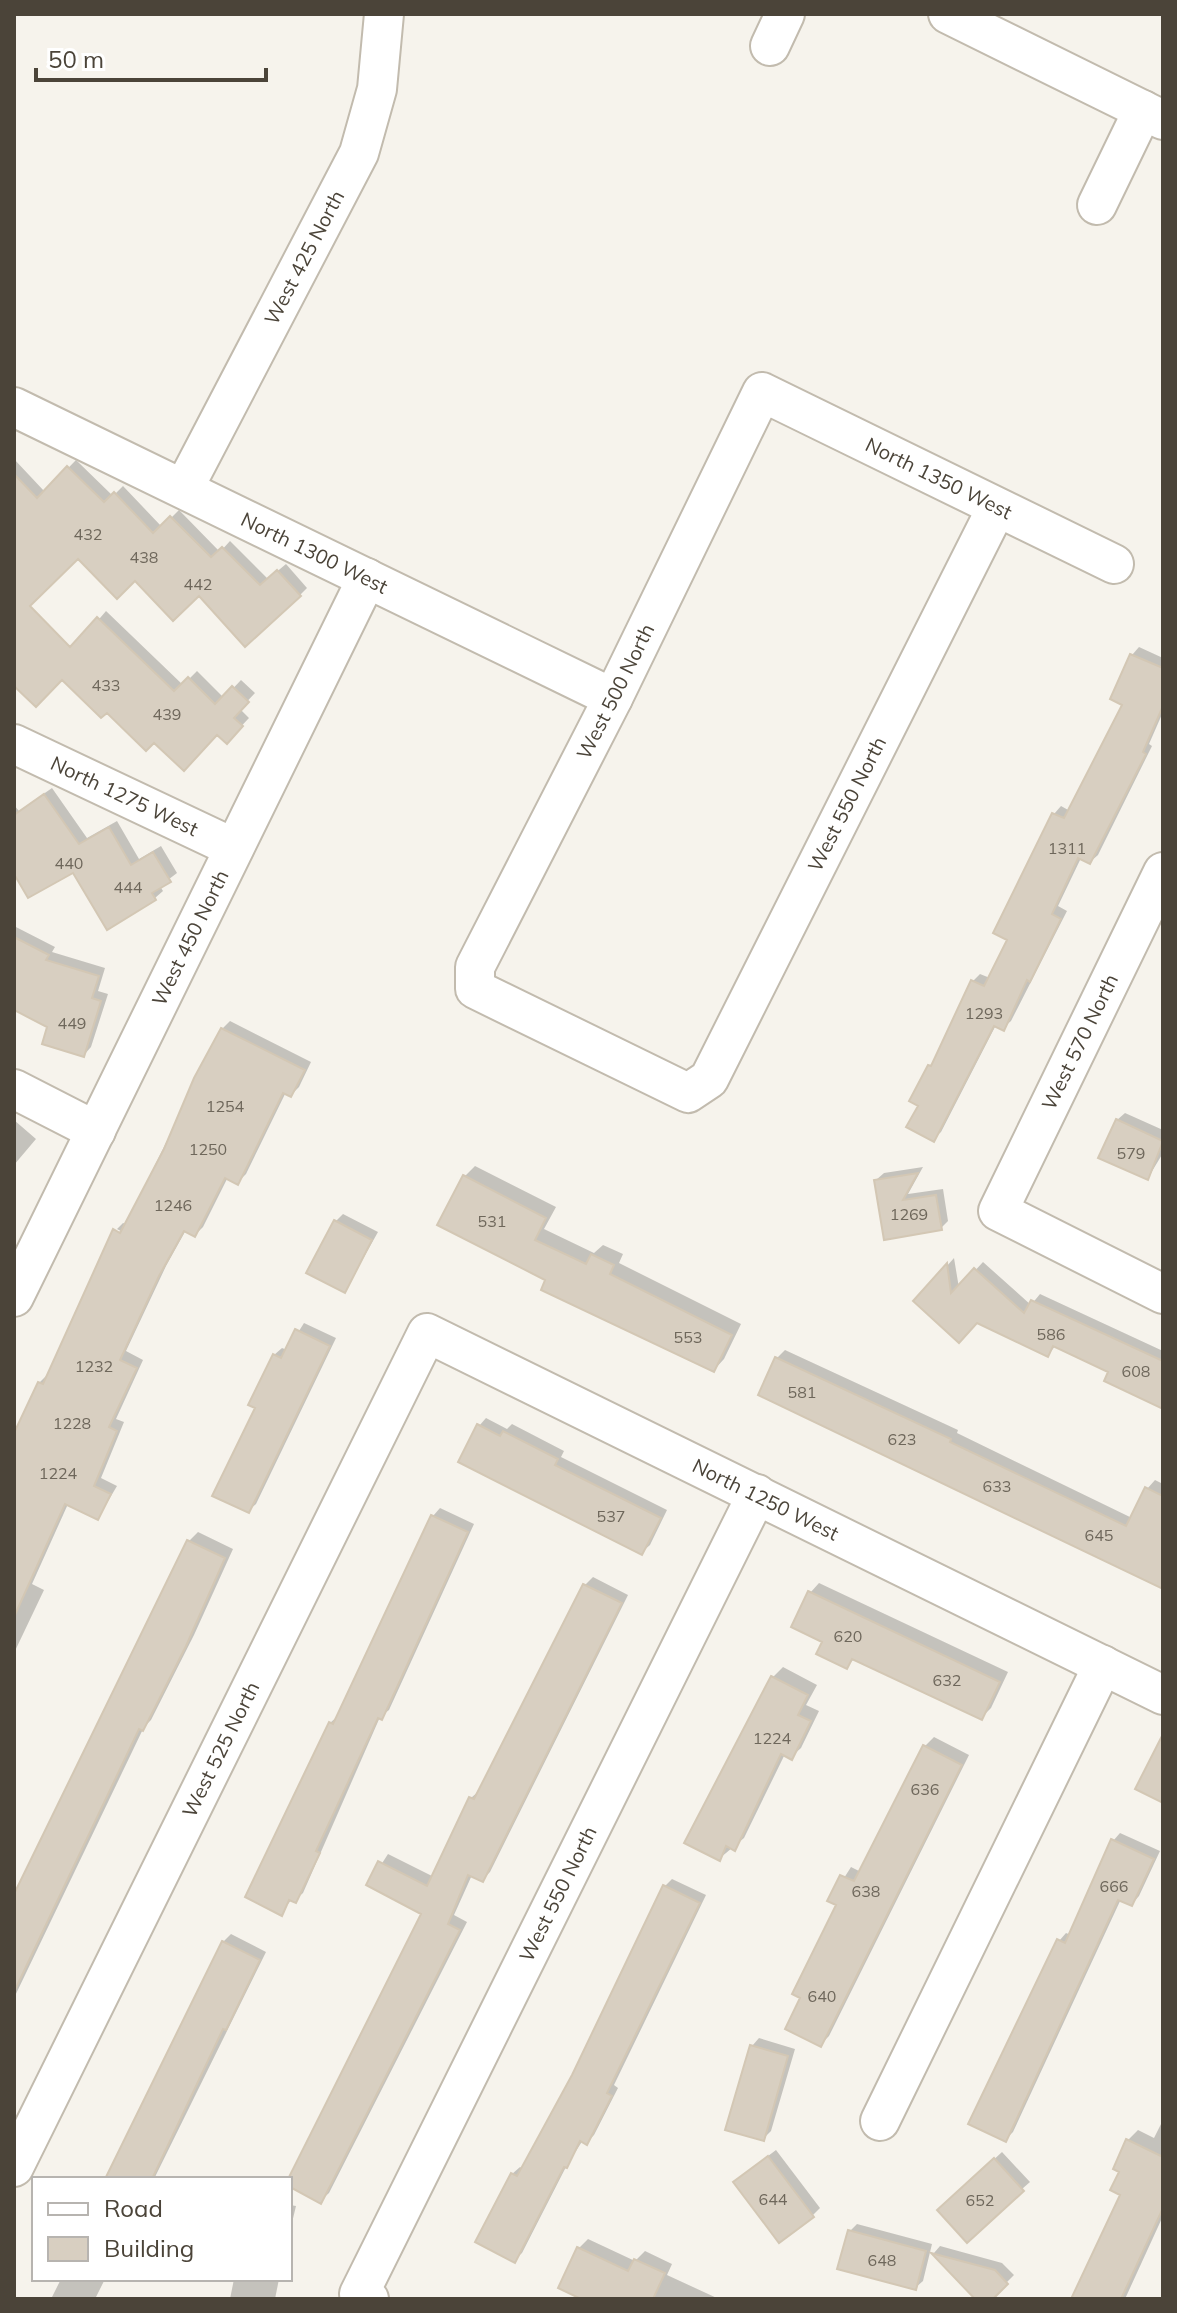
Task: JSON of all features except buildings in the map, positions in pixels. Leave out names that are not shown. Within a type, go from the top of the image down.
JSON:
[{"type":"street","name":"West 425 North","points":[[184,488],[359,153],[377,89],[384,14]]},
{"type":"street","points":[[948,14],[1153,115],[1097,205]]},
{"type":"street","name":"North 1350 West","points":[[762,392],[1114,564]]},
{"type":"street","name":"West 500 North","points":[[475,989],[475,967],[613,698],[762,392]]},
{"type":"street","name":"North 1300 West","points":[[14,407],[613,698]]},
{"type":"street","name":"West 550 North","points":[[475,989],[688,1093],[709,1079],[997,507]]},
{"type":"street","name":"West 450 North","points":[[14,1297],[367,578]]},
{"type":"street","name":"North 1275 West","points":[[14,744],[234,848]]},
{"type":"street","name":"West 570 North","points":[[1163,872],[1154,915],[998,1211],[1163,1294]]},
{"type":"street","points":[[14,1089],[96,1131]]},
{"type":"street","name":"North 1250 West","points":[[427,1333],[1163,1695]]},
{"type":"street","name":"West 525 North","points":[[14,2167],[427,1333]]},
{"type":"street","name":"West 550 North","points":[[364,2296],[757,1494]]},
{"type":"street","points":[[880,2121],[1103,1665]]}]
